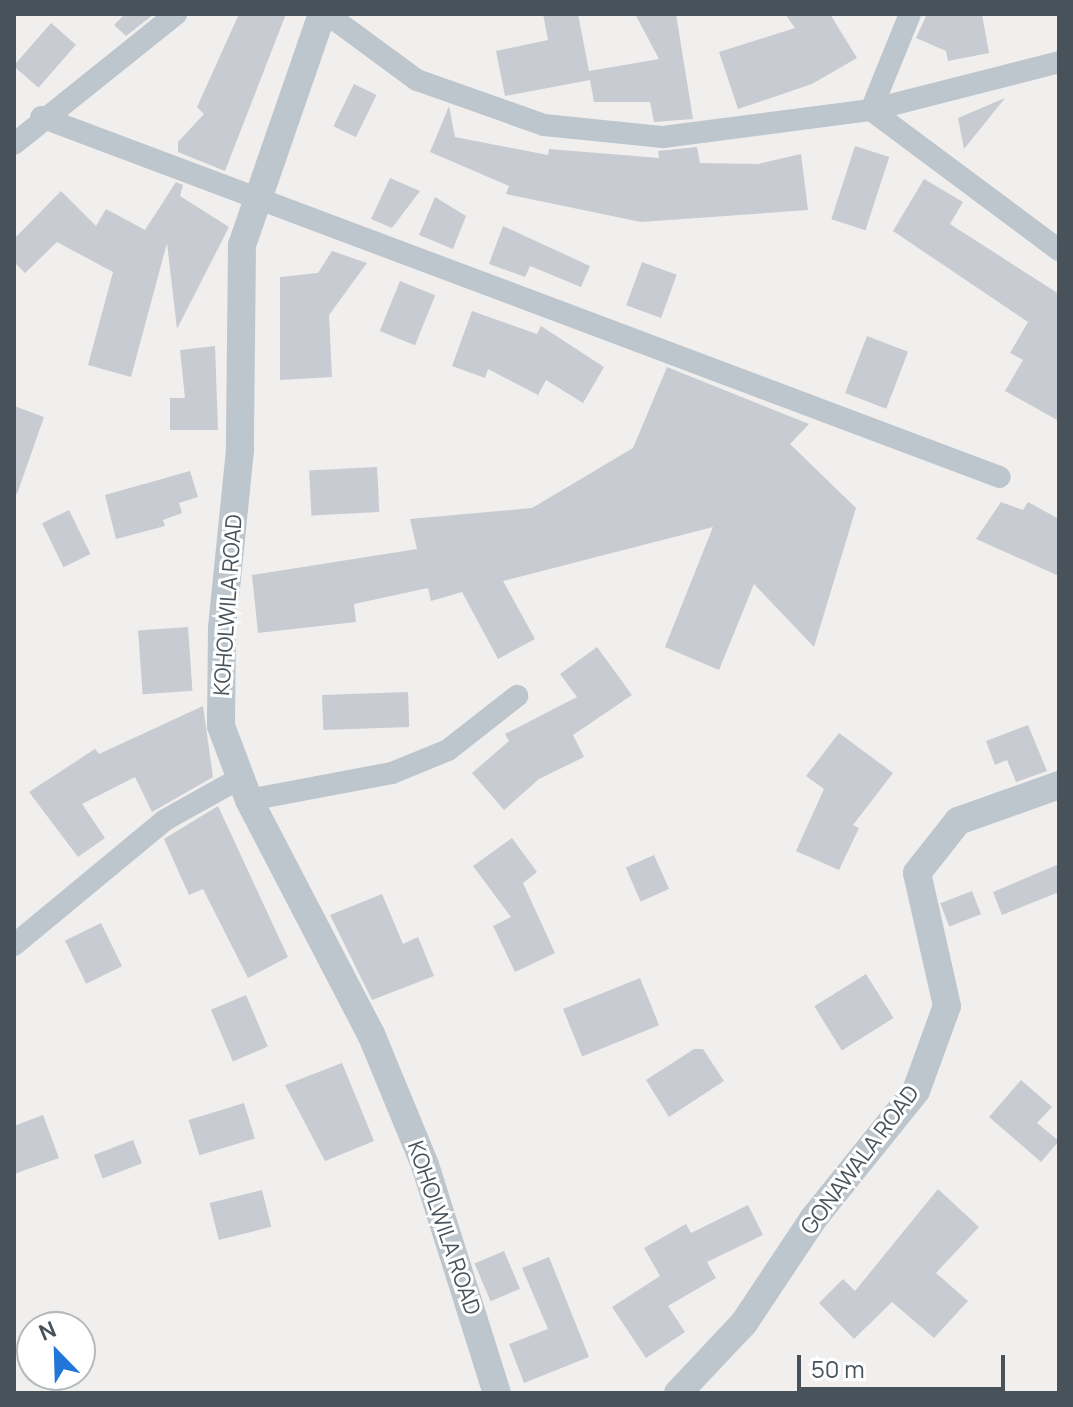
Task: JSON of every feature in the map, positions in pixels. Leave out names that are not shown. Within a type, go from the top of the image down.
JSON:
[{"type":"street","points":[[14,144],[41,117],[176,14]]},
{"type":"street","points":[[324,14],[417,80],[544,125],[663,137],[871,110],[1059,62]]},
{"type":"street","name":"KOHOLWILA ROAD","points":[[324,14],[261,201],[242,245],[236,306],[240,450],[218,687],[221,726],[244,789],[371,1034],[425,1165],[497,1393]]},
{"type":"street","points":[[871,110],[910,14]]},
{"type":"street","points":[[871,110],[1059,250]]},
{"type":"street","points":[[41,117],[1000,477]]},
{"type":"street","points":[[14,945],[165,820],[244,789],[392,773],[448,750],[517,696]]},
{"type":"street","name":"GONAWALA ROAD","points":[[678,1393],[744,1323],[813,1219],[916,1091],[947,1006],[917,873],[958,821],[1059,785]]},
{"type":"building","points":[[125,14],[154,14],[126,36],[114,25]]},
{"type":"building","points":[[239,14],[286,14],[225,171],[178,152],[178,142],[204,114],[197,107]]},
{"type":"building","points":[[543,14],[578,14],[589,71],[659,59],[635,14],[676,14],[693,119],[654,122],[650,102],[594,102],[590,80],[505,96],[496,51],[548,40]]},
{"type":"building","points":[[785,14],[830,14],[857,58],[812,84],[738,109],[719,52],[795,28]]},
{"type":"building","points":[[927,14],[982,14],[989,53],[948,61],[946,51],[916,38]]},
{"type":"building","points":[[51,23],[76,45],[39,88],[14,66]]},
{"type":"building","points":[[354,84],[376,95],[356,137],[333,126]]},
{"type":"building","points":[[1005,98],[964,149],[958,118]]},
{"type":"building","points":[[449,106],[455,137],[548,155],[549,149],[659,158],[658,151],[697,147],[700,163],[758,164],[801,154],[808,210],[641,222],[506,194],[509,186],[430,152]]},
{"type":"building","points":[[855,146],[889,157],[865,230],[831,219]]},
{"type":"building","points":[[390,178],[420,191],[392,228],[371,219]]},
{"type":"building","points":[[924,179],[963,202],[950,224],[1059,294],[1059,421],[1005,391],[1023,360],[1010,353],[1028,322],[893,231]]},
{"type":"building","points":[[176,182],[183,185],[180,196],[229,227],[177,329],[167,243],[131,377],[88,365],[113,272],[57,242],[25,273],[14,262],[14,239],[61,191],[96,226],[106,209],[145,230]]},
{"type":"building","points":[[435,197],[466,216],[453,249],[419,235]]},
{"type":"building","points":[[503,226],[590,266],[581,287],[530,266],[525,277],[489,264]]},
{"type":"building","points":[[332,251],[367,263],[329,315],[332,377],[280,380],[280,277],[318,273]]},
{"type":"building","points":[[642,262],[677,275],[661,318],[626,305]]},
{"type":"building","points":[[400,281],[435,295],[415,345],[380,331]]},
{"type":"building","points":[[472,311],[537,334],[541,326],[604,367],[583,403],[546,380],[538,395],[488,369],[485,378],[452,366]]},
{"type":"building","points":[[867,336],[908,352],[886,409],[845,393]]},
{"type":"building","points":[[215,346],[218,430],[170,430],[170,398],[185,398],[180,350]]},
{"type":"building","points":[[667,367],[809,424],[790,444],[856,508],[814,647],[754,584],[719,670],[665,647],[713,527],[503,581],[535,639],[498,659],[462,592],[431,601],[428,588],[354,604],[356,622],[258,633],[252,575],[417,549],[410,519],[532,508],[633,448]]},
{"type":"building","points":[[14,406],[44,417],[17,494],[14,494]]},
{"type":"building","points":[[377,467],[379,512],[311,515],[309,471]]},
{"type":"building","points":[[190,471],[198,497],[179,503],[182,513],[163,520],[165,526],[116,539],[105,495]]},
{"type":"building","points":[[1001,502],[1023,510],[1028,502],[1059,519],[1059,576],[976,539]]},
{"type":"building","points":[[69,510],[90,554],[64,567],[42,523]]},
{"type":"building","points":[[188,627],[192,691],[143,694],[138,630]]},
{"type":"building","points":[[597,647],[632,695],[573,735],[584,757],[539,779],[504,810],[472,773],[509,741],[505,734],[577,697],[560,674]]},
{"type":"building","points":[[408,692],[409,727],[323,730],[322,695]]},
{"type":"building","points":[[203,706],[213,777],[152,812],[135,777],[82,804],[105,838],[78,857],[29,792],[95,749],[99,754]]},
{"type":"building","points":[[1028,725],[1047,771],[1016,782],[1007,760],[995,765],[986,741]]},
{"type":"building","points":[[839,733],[893,773],[853,825],[859,828],[839,870],[796,851],[824,789],[806,776]]},
{"type":"building","points":[[218,806],[288,957],[248,978],[203,889],[189,895],[164,839]]},
{"type":"building","points":[[512,838],[537,872],[523,883],[555,953],[515,972],[493,926],[511,917],[473,866]]},
{"type":"building","points":[[654,855],[669,889],[641,901],[626,868]]},
{"type":"building","points":[[1059,864],[1059,892],[1002,915],[993,892]]},
{"type":"building","points":[[972,891],[981,914],[949,927],[940,903]]},
{"type":"building","points":[[382,894],[403,944],[418,937],[434,976],[372,1000],[330,915]]},
{"type":"building","points":[[101,923],[122,966],[86,984],[65,941]]},
{"type":"building","points":[[866,974],[894,1018],[842,1050],[814,1006]]},
{"type":"building","points":[[640,978],[659,1025],[582,1056],[563,1009]]},
{"type":"building","points":[[246,995],[268,1047],[233,1061],[211,1010]]},
{"type":"building","points":[[694,1049],[703,1049],[724,1081],[669,1117],[646,1080]]},
{"type":"building","points":[[342,1063],[374,1141],[325,1161],[285,1085]]},
{"type":"building","points":[[1021,1080],[1052,1107],[1037,1123],[1059,1141],[1041,1162],[989,1117]]},
{"type":"building","points":[[244,1103],[255,1138],[199,1155],[189,1120]]},
{"type":"building","points":[[43,1115],[59,1158],[14,1174],[14,1126]]},
{"type":"building","points":[[133,1140],[142,1163],[103,1178],[94,1155]]},
{"type":"building","points":[[938,1189],[979,1227],[936,1273],[968,1301],[934,1338],[892,1302],[854,1339],[819,1303],[843,1279],[855,1291]]},
{"type":"building","points":[[262,1190],[271,1227],[219,1240],[210,1203]]},
{"type":"building","points":[[748,1205],[763,1235],[707,1262],[716,1278],[668,1306],[685,1332],[646,1358],[612,1307],[660,1276],[644,1248],[686,1224],[691,1233]]},
{"type":"building","points":[[504,1251],[520,1289],[491,1301],[475,1264]]},
{"type":"building","points":[[549,1257],[589,1357],[524,1383],[509,1344],[548,1329],[522,1268]]}]
